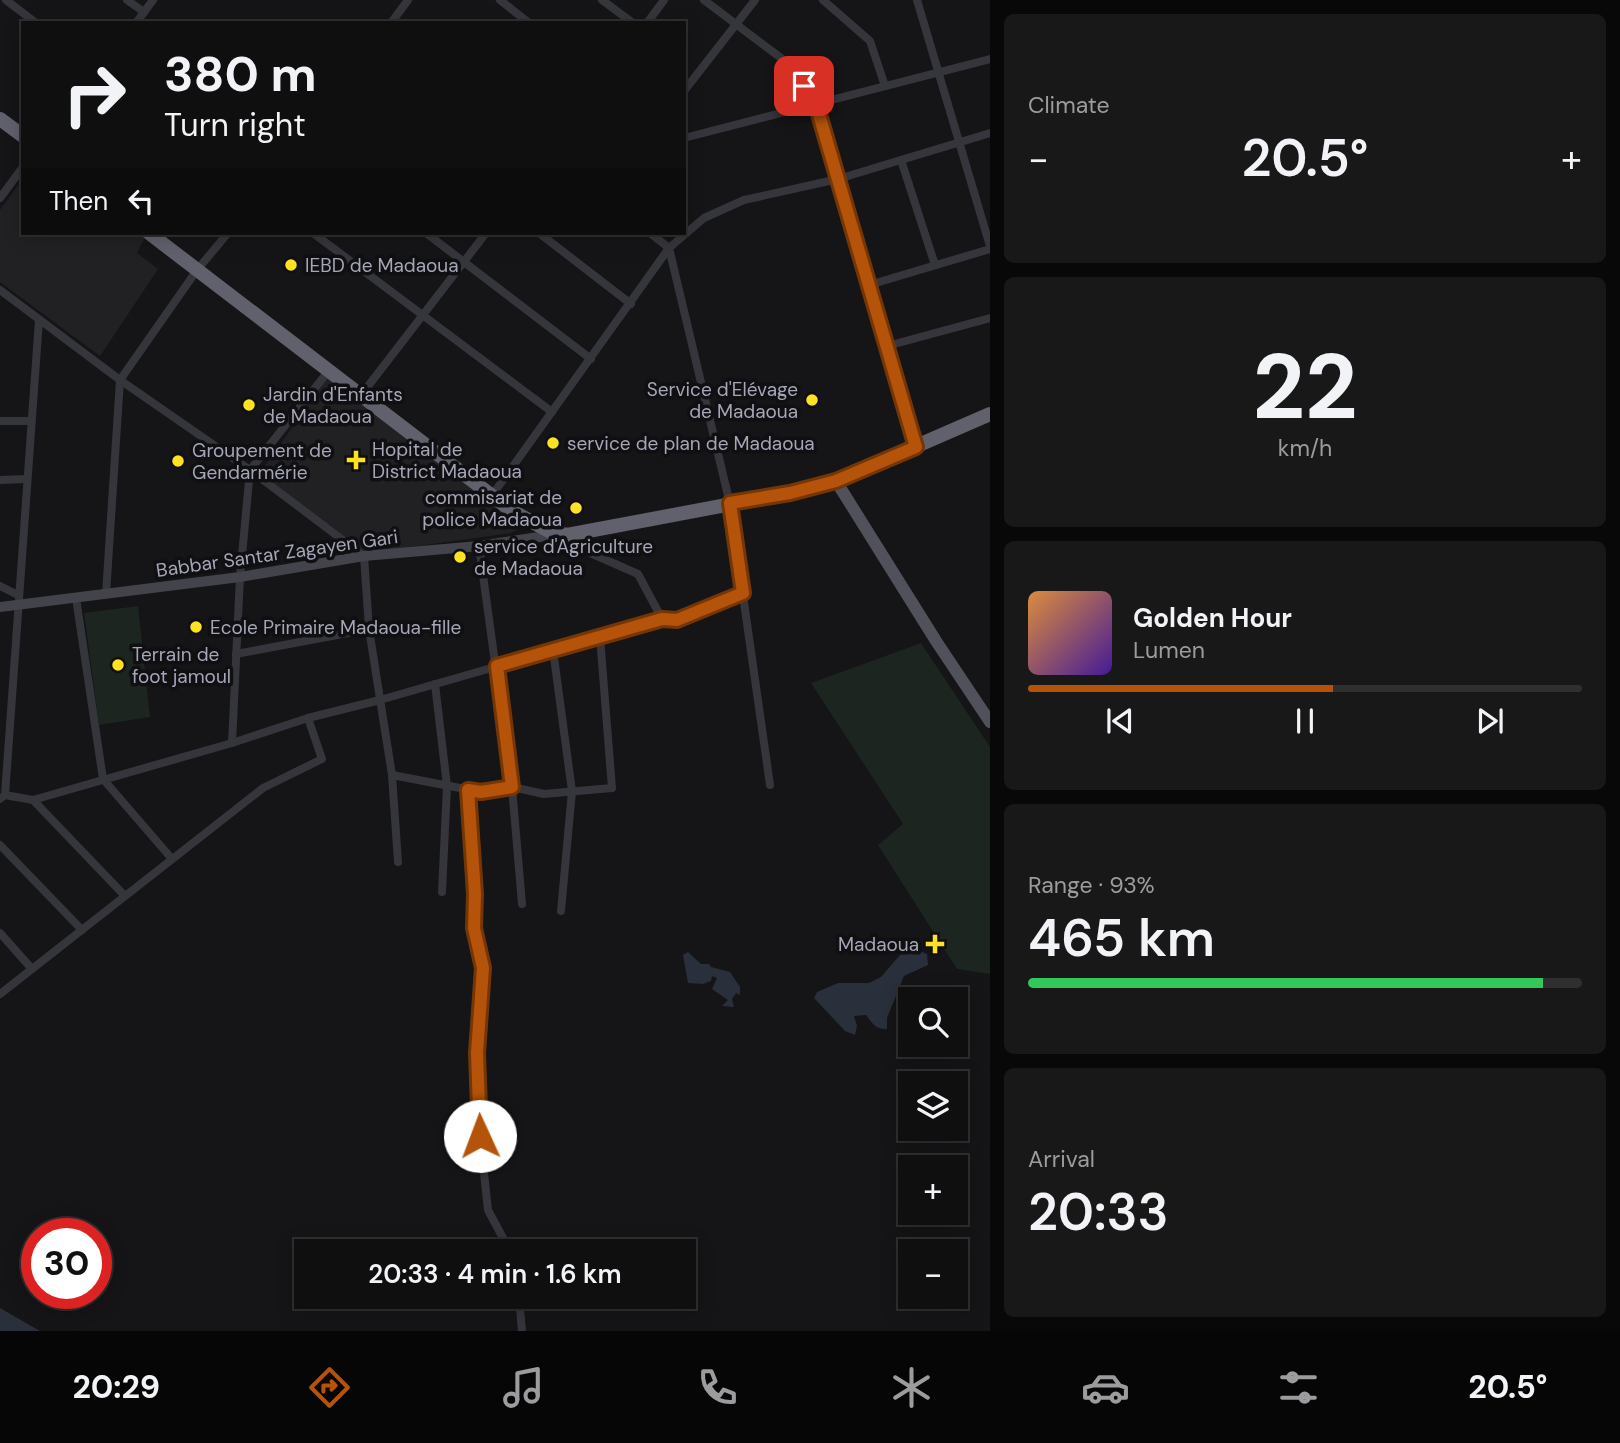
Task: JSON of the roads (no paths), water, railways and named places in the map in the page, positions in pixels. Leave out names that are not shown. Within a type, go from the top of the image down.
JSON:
[{"type":"highway","points":[[0,119],[21,135]]},
{"type":"highway","points":[[152,235],[513,511],[555,535],[652,520],[790,493],[836,481],[990,414]]},
{"type":"main road","points":[[836,481],[990,722]]},
{"type":"street","points":[[6,0],[33,21]]},
{"type":"street","points":[[127,0],[144,12]]},
{"type":"street","points":[[137,21],[153,0]]},
{"type":"street","points":[[392,21],[408,0]]},
{"type":"street","points":[[500,0],[526,21]]},
{"type":"street","points":[[602,0],[630,21]]},
{"type":"street","points":[[648,21],[664,0]]},
{"type":"street","points":[[704,0],[793,67],[816,104],[916,447]]},
{"type":"street","points":[[686,87],[755,0]]},
{"type":"street","points":[[823,0],[870,41],[885,86]]},
{"type":"street","points":[[869,285],[990,247],[916,0]]},
{"type":"street","points":[[686,137],[990,59]]},
{"type":"street","points":[[686,233],[704,218],[744,200],[838,179],[990,132]]},
{"type":"street","points":[[901,160],[935,265]]},
{"type":"street","points":[[0,198],[21,170]]},
{"type":"street","points":[[106,594],[120,380],[197,270],[226,235]]},
{"type":"street","points":[[316,235],[552,412]]},
{"type":"street","points":[[429,235],[591,359]]},
{"type":"street","points":[[362,394],[484,235]]},
{"type":"street","points":[[542,235],[631,304]]},
{"type":"street","points":[[652,235],[668,248],[730,503],[770,785]]},
{"type":"street","points":[[493,494],[631,304],[668,248],[684,235]]},
{"type":"street","points":[[0,290],[120,380],[250,470],[364,556],[369,629],[392,775],[398,862]]},
{"type":"street","points":[[887,346],[990,318]]},
{"type":"street","points":[[39,320],[3,797],[33,800],[232,743],[308,718],[380,700],[600,636],[662,619],[677,620],[743,593]]},
{"type":"street","points":[[232,743],[240,577],[250,470],[330,369]]},
{"type":"street","points":[[0,421],[31,421]]},
{"type":"street","points":[[0,480],[27,479]]},
{"type":"street","points":[[555,535],[638,574],[662,619]]},
{"type":"street","name":"Babbar Santar Zagayen Gari","points":[[0,607],[17,600],[76,598],[240,577],[364,556],[555,535]]},
{"type":"street","points":[[480,545],[512,787],[522,904]]},
{"type":"street","points":[[0,586],[17,600]]},
{"type":"street","points":[[76,598],[103,779],[172,859]]},
{"type":"street","points":[[236,654],[369,629]]},
{"type":"street","points":[[392,775],[481,792],[512,787],[544,794],[612,788],[600,636]]},
{"type":"street","points":[[553,650],[572,791],[561,912]]},
{"type":"street","points":[[435,684],[447,786],[442,892]]},
{"type":"street","points":[[0,994],[263,788],[322,759],[308,718]]},
{"type":"street","points":[[468,790],[475,894],[474,928],[483,968],[477,1053],[480,1136],[488,1210],[504,1239]]},
{"type":"street","points":[[33,800],[125,896]]},
{"type":"street","points":[[0,845],[82,930]]},
{"type":"street","points":[[0,933],[32,969]]},
{"type":"street","points":[[520,1309],[522,1331]]},
{"type":"water","points":[[911,948],[927,954],[928,965],[904,976],[887,1018],[887,1029],[877,1027],[866,1015],[854,1016],[857,1026],[855,1035],[845,1031],[814,998],[817,992],[838,983],[869,983],[881,977],[900,955]]},
{"type":"water","points":[[688,952],[701,964],[709,964],[730,972],[740,987],[740,995],[736,993],[732,999],[734,1007],[722,1006],[728,1000],[712,989],[717,978],[712,976],[711,981],[703,984],[688,983],[683,955]]},
{"type":"water","points":[[0,1308],[40,1331],[0,1331]]},
{"type":"place","name":"IEBD de Madaoua","points":[[291,265]]},
{"type":"place","name":"Service d'Elévage de Madaoua","points":[[812,400]]},
{"type":"place","name":"Jardin d'Enfants de Madaoua","points":[[249,405]]},
{"type":"place","name":"service de plan de Madaoua","points":[[553,443]]},
{"type":"place","name":"Hopital de District Madaoua","points":[[356,460]]},
{"type":"place","name":"Groupement de Gendarmérie","points":[[178,461]]},
{"type":"place","name":"commisariat de police Madaoua","points":[[576,508]]},
{"type":"place","name":"service d'Agriculture de Madaoua","points":[[460,557]]},
{"type":"place","name":"Ecole Primaire Madaoua-fille","points":[[196,627]]},
{"type":"place","name":"Terrain de foot jamoul","points":[[118,665]]},
{"type":"place","name":"Madaoua","points":[[935,944]]}]
